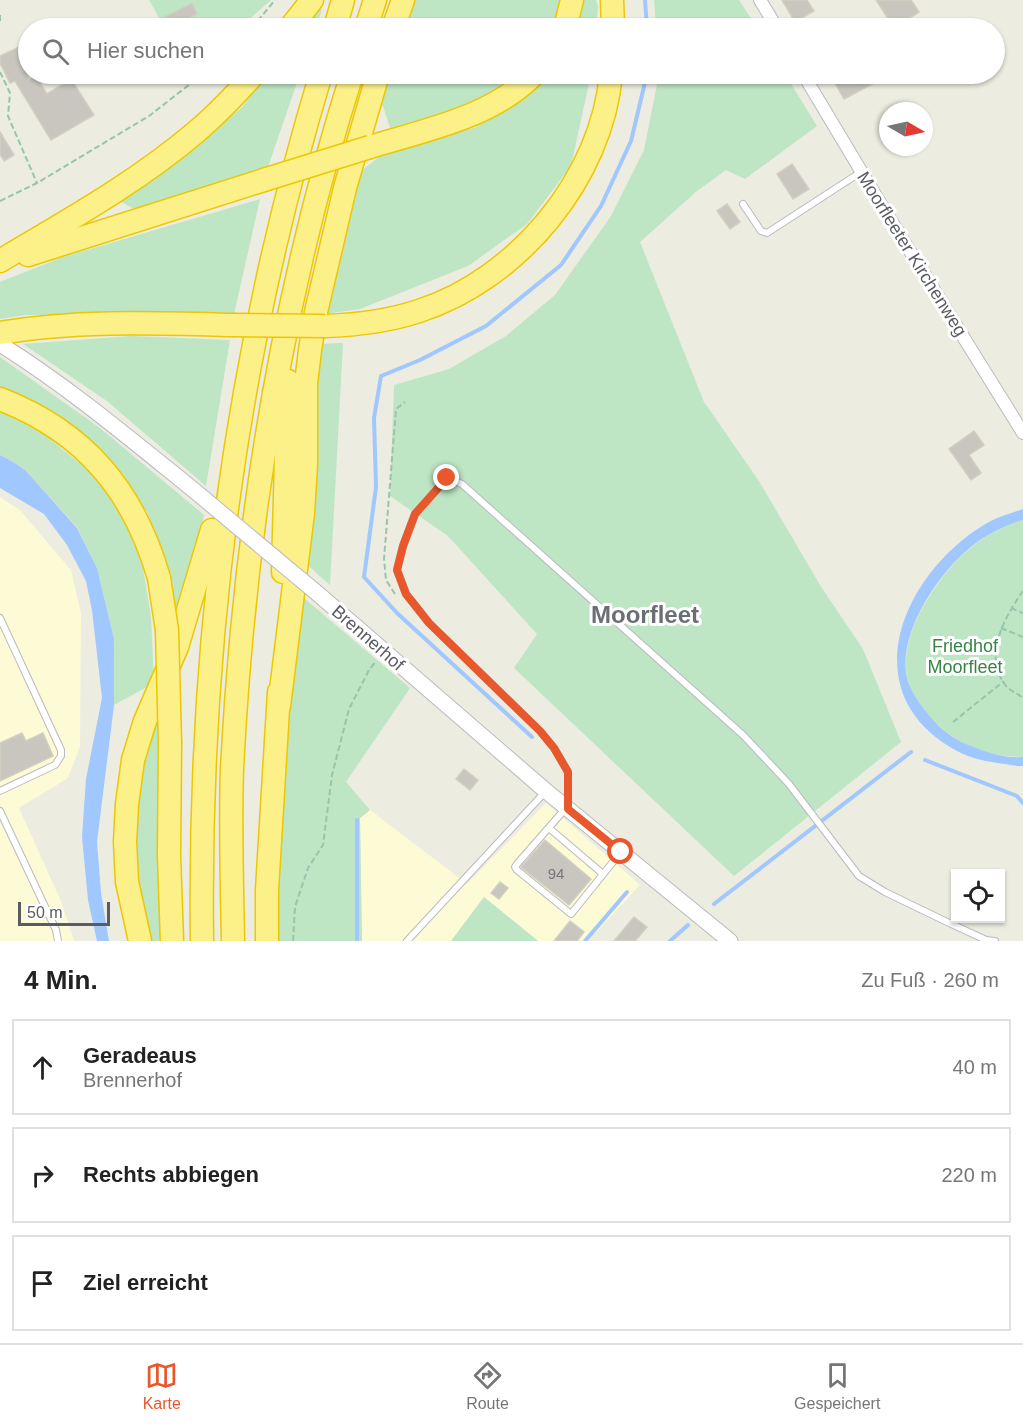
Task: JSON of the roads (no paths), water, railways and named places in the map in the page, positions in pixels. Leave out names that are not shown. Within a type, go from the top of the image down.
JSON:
[{"type":"highway","points":[[298,18],[312,0]]},
{"type":"highway","points":[[338,18],[343,0]]},
{"type":"highway","points":[[369,18],[375,0]]},
{"type":"highway","points":[[397,18],[403,0]]},
{"type":"highway","points":[[568,18],[572,0]]},
{"type":"highway","points":[[612,0],[613,18]]},
{"type":"highway","points":[[0,262],[96,203],[164,157],[204,125],[244,84]]},
{"type":"highway","points":[[202,941],[201,857],[212,630],[234,456],[263,291],[294,165],[318,84]]},
{"type":"highway","points":[[233,941],[232,771],[242,625],[258,496],[290,307],[329,147],[349,84]]},
{"type":"highway","points":[[279,706],[303,513],[306,465],[306,383],[316,312],[345,189],[375,84]]},
{"type":"highway","points":[[0,262],[470,115],[513,92],[522,84]]},
{"type":"highway","points":[[5,336],[60,325],[98,323],[325,327],[380,321],[421,311],[466,290],[503,266],[538,232],[574,183],[600,124],[609,84]]},
{"type":"highway","points":[[267,941],[267,890],[279,706],[290,307]]},
{"type":"highway","points":[[0,399],[25,409],[54,426],[95,461],[117,487],[132,510],[145,534],[159,578],[168,630],[169,855],[172,941]]},
{"type":"highway","points":[[140,941],[127,882],[125,842],[127,804],[134,760],[145,721],[177,647],[234,456]]},
{"type":"street","points":[[760,0],[771,18]]},
{"type":"street","name":"Moorfleeter Kirchenweg","points":[[809,84],[1023,432]]},
{"type":"street","name":"Brennerhof","points":[[5,336],[34,366],[114,425],[190,487],[317,593],[546,791],[730,941]]},
{"type":"lane","points":[[742,204],[761,231],[767,233],[862,171]]},
{"type":"lane","points":[[621,852],[571,914],[515,867],[567,808],[568,772],[554,748],[540,731],[429,623],[406,594],[397,570],[403,546],[415,514],[447,478],[462,484],[743,735],[789,784],[859,876],[885,892],[945,921],[986,940],[995,941]]},
{"type":"lane","points":[[0,618],[61,750],[61,756],[55,765],[0,791]]},
{"type":"lane","points":[[407,941],[546,791]]},
{"type":"lane","points":[[0,811],[56,930],[58,941]]},
{"type":"lane","points":[[549,828],[603,874]]},
{"type":"water","points":[[0,455],[26,471],[77,528],[97,568],[114,639],[114,705],[97,842],[101,893],[109,941],[97,941],[88,900],[82,837],[86,779],[102,698],[92,610],[86,581],[67,545],[44,514],[0,488]]},
{"type":"water","points":[[1023,509],[1023,520],[999,529],[977,542],[941,578],[912,629],[905,665],[908,682],[916,698],[940,727],[949,735],[979,749],[1001,756],[1023,757],[1023,766],[1018,766],[987,761],[964,754],[924,726],[904,698],[897,666],[901,633],[913,600],[933,570],[959,543],[989,522]]},
{"type":"waterway","points":[[645,0],[646,18]]},
{"type":"waterway","points":[[532,737],[397,613],[364,577],[376,487],[374,418],[381,376],[420,360],[486,326],[561,265],[601,206],[631,141],[645,84]]},
{"type":"waterway","points":[[714,904],[911,752]]},
{"type":"waterway","points":[[925,760],[1017,796],[1023,803]]},
{"type":"waterway","points":[[357,820],[357,941]]},
{"type":"waterway","points":[[585,941],[627,892]]},
{"type":"waterway","points":[[670,941],[688,925]]},
{"type":"district","name":"Moorfleet","points":[[645,614]]},
{"type":"park label","name":"Friedhof Moorfleet","points":[[965,656]]}]
